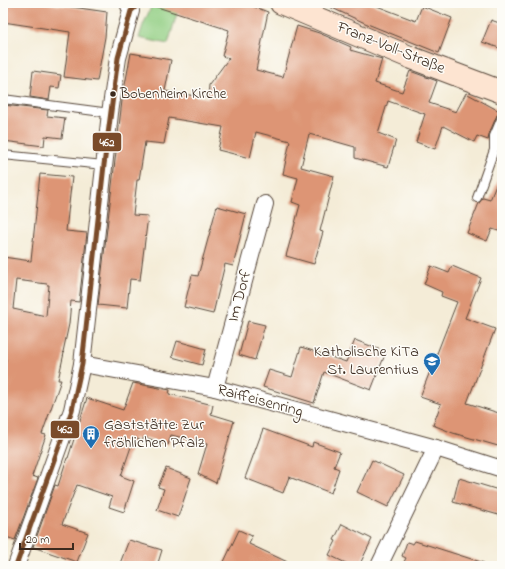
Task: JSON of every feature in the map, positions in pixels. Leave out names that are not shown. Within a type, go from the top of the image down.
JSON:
[{"type":"main road","name":"Franz-Voll-Straße","points":[[281,3],[412,58],[502,92]]},
{"type":"street","points":[[16,566],[72,410],[82,364],[110,113],[118,58],[133,6]]},
{"type":"street","name":"Im Dorf","points":[[215,388],[265,204]]},
{"type":"street","name":"Raiffeisenring","points":[[82,364],[215,388],[436,448],[502,469]]},
{"type":"street","points":[[379,566],[436,448]]},
{"type":"lane","points":[[3,98],[110,113]]},
{"type":"lane","points":[[478,198],[494,150],[494,136],[502,117]]},
{"type":"lane","points":[[3,155],[104,165]]},
{"type":"green space","points":[[153,3],[180,3],[168,44],[139,38]]},
{"type":"building","points":[[3,3],[44,3],[107,12],[105,37],[97,81],[64,77],[70,32],[3,22]]},
{"type":"building","points":[[155,3],[244,3],[268,12],[256,70],[283,77],[297,26],[319,33],[351,47],[350,50],[382,59],[375,83],[402,92],[410,71],[437,81],[429,103],[456,112],[466,93],[501,112],[497,115],[488,140],[477,136],[474,142],[443,126],[435,149],[416,142],[425,114],[388,101],[378,133],[396,140],[388,167],[355,158],[355,147],[309,134],[301,167],[334,176],[320,231],[323,232],[314,264],[286,256],[300,205],[292,202],[298,178],[283,174],[290,141],[256,132],[250,158],[218,150],[223,127],[169,118],[164,144],[145,142],[139,180],[137,180],[133,215],[148,216],[140,280],[130,279],[127,308],[98,305],[122,101],[131,53],[171,60],[165,91],[208,98],[209,85],[229,58],[222,56],[229,30],[154,6]]},
{"type":"building","points":[[321,3],[369,3],[416,21],[422,6],[452,18],[439,53],[365,23]]},
{"type":"building","points":[[491,20],[502,24],[502,49],[482,42]]},
{"type":"building","points":[[33,71],[61,75],[59,88],[51,87],[49,100],[30,97]]},
{"type":"building","points":[[3,105],[48,110],[47,116],[65,118],[62,138],[45,136],[44,146],[3,141]]},
{"type":"building","points":[[501,173],[502,232],[492,229],[487,241],[467,233],[479,203],[483,198],[490,200]]},
{"type":"building","points":[[40,174],[72,177],[66,231],[87,233],[79,302],[71,301],[69,324],[58,380],[61,380],[42,434],[46,435],[32,476],[38,478],[15,540],[3,536],[3,379],[6,359],[3,358],[3,257],[31,261]],"holes":[[[16,280],[49,285],[46,316],[13,309]]]},
{"type":"building","points":[[217,206],[246,214],[233,266],[225,264],[213,314],[184,307],[192,275],[198,276]]},
{"type":"building","points":[[431,266],[449,273],[452,266],[481,278],[465,318],[495,329],[467,403],[502,414],[502,433],[498,446],[453,433],[433,425],[441,404],[420,397],[457,302],[441,296],[442,292],[424,284]]},
{"type":"building","points":[[248,321],[265,325],[255,360],[239,355]]},
{"type":"building","points":[[355,340],[386,352],[371,390],[324,372],[314,403],[263,387],[269,370],[292,377],[301,347],[346,362]]},
{"type":"building","points":[[177,341],[206,349],[202,365],[172,357]]},
{"type":"building","points":[[133,383],[170,390],[169,394],[213,405],[211,414],[234,421],[216,483],[198,474],[207,444],[171,435],[168,445],[144,437],[142,441],[134,438],[121,476],[134,481],[124,512],[109,507],[112,497],[77,485],[62,524],[88,533],[77,562],[33,547],[55,485],[58,486],[87,398],[123,410]]},
{"type":"building","points":[[263,429],[312,447],[313,442],[340,452],[334,467],[339,469],[331,493],[289,477],[283,493],[245,478]]},
{"type":"building","points":[[372,460],[404,475],[388,507],[357,492]]},
{"type":"building","points":[[166,468],[191,478],[178,517],[157,510],[164,489],[158,487]]},
{"type":"building","points":[[459,478],[502,491],[502,516],[453,502]]},
{"type":"building","points":[[342,524],[372,539],[359,566],[352,566],[329,555]]},
{"type":"building","points":[[239,530],[252,536],[249,544],[296,566],[222,566]]},
{"type":"building","points":[[129,540],[162,550],[157,566],[119,566]]},
{"type":"building","points":[[415,541],[484,563],[484,566],[402,566],[406,558],[402,556],[407,542],[413,544]]},
{"type":"transit line","name":"462","points":[[16,566],[72,410],[82,364],[104,165],[118,58],[131,11],[140,3]]},
{"type":"place","name":"Bobenheim Kirche","points":[[113,94]]},
{"type":"place","name":"Katholische KiTa St. Laurentius","points":[[432,376]]},
{"type":"place","name":"Gaststätte: Zur fröhlichen Pfalz","points":[[91,449]]}]
